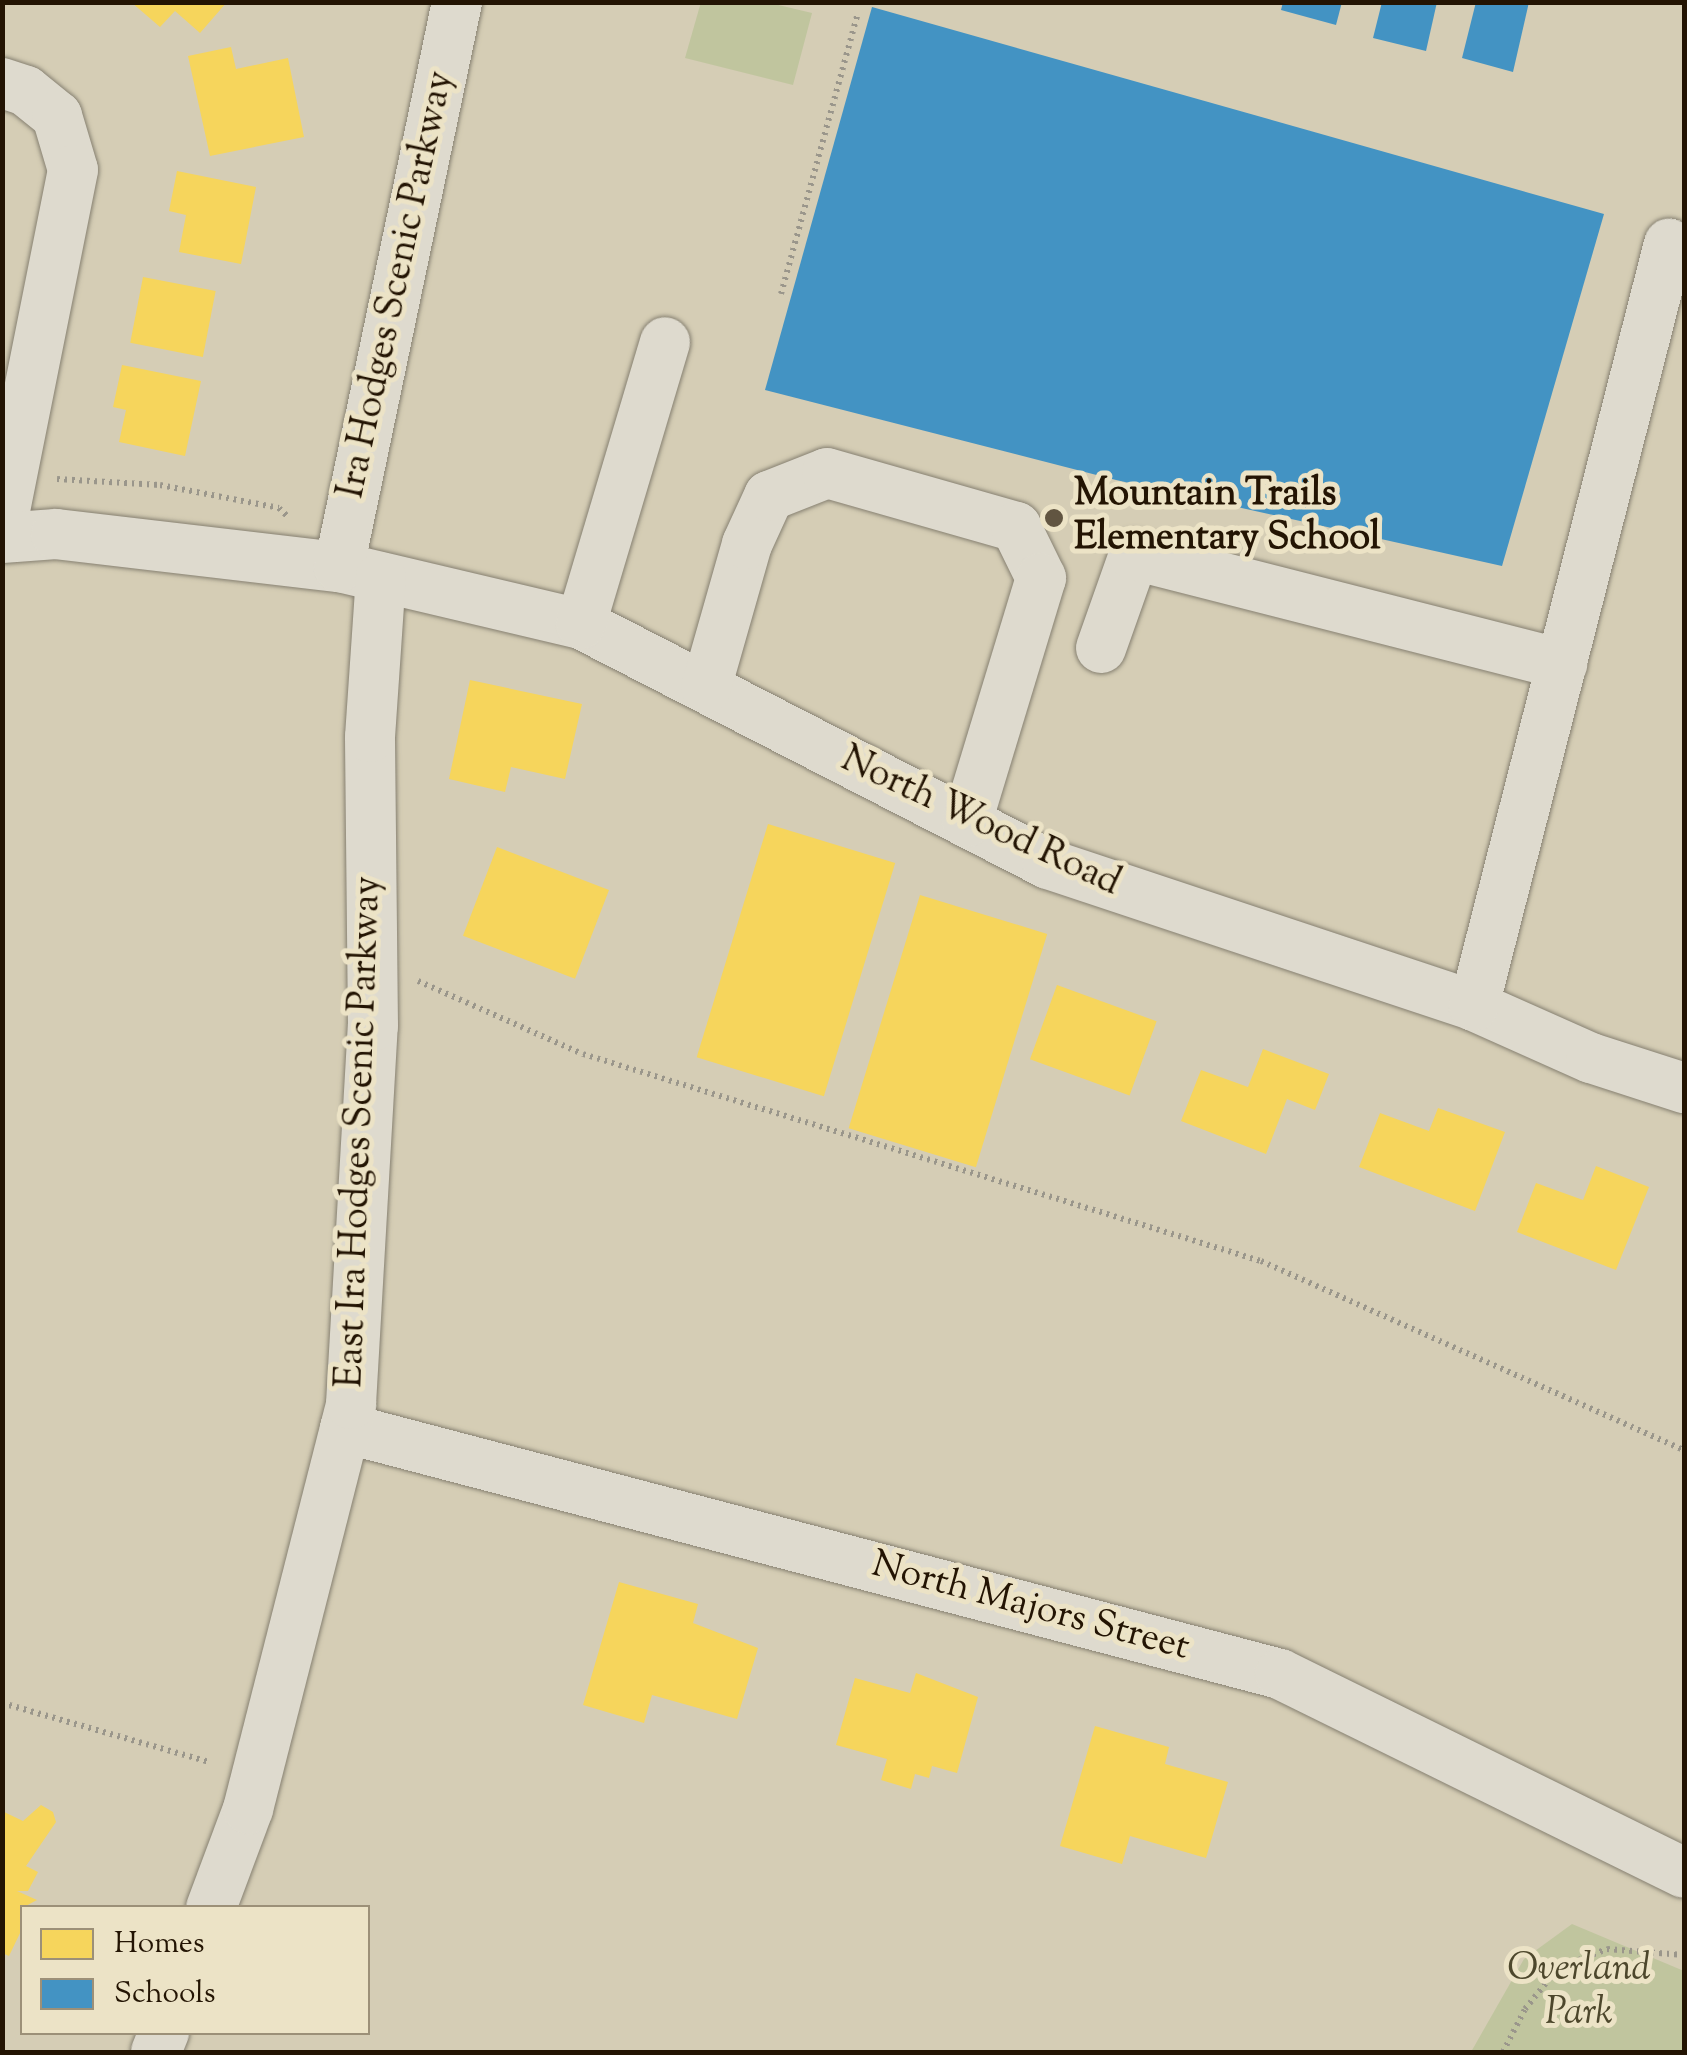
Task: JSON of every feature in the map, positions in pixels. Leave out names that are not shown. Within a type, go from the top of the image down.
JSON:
[{"type":"street","name":"Ira Hodges Scenic Parkway","points":[[360,572],[457,2]]},
{"type":"street","points":[[2,83],[26,90],[57,116],[73,170],[2,524]]},
{"type":"street","points":[[1474,1006],[1669,244]]},
{"type":"street","points":[[581,624],[665,342]]},
{"type":"street","points":[[706,688],[746,544],[768,496],[827,473],[1016,527],[1041,578],[967,822]]},
{"type":"street","name":"North Wood Road","points":[[2,538],[56,534],[360,572],[581,624],[1048,864],[1140,898],[1474,1006],[1591,1058],[1684,1088]]},
{"type":"street","points":[[1101,648],[1134,555],[1562,664]]},
{"type":"street","name":"East Ira Hodges Scenic Parkway","points":[[212,1905],[248,1809],[345,1428],[373,1026],[370,737],[360,572]]},
{"type":"street","name":"North Majors Street","points":[[345,1428],[1280,1674],[1684,1873]]},
{"type":"path","points":[[781,294],[856,16]]},
{"type":"path","points":[[12,476],[160,485],[279,508],[360,572]]},
{"type":"path","points":[[404,976],[473,1000],[583,1054],[1261,1261],[1684,1450]]},
{"type":"path","points":[[2,1704],[209,1762]]},
{"type":"path","points":[[1503,2052],[1525,2009],[1558,1968],[1607,1949],[1684,1955]]},
{"type":"green space","points":[[701,2],[770,3],[812,13],[793,85],[685,58]]},
{"type":"green space","name":"Overland Park","points":[[1572,1924],[1684,1971],[1684,2052],[1471,2052],[1524,1959]]},
{"type":"building: Homes","points":[[131,2],[227,2],[200,33],[175,11],[160,27]]},
{"type":"building: Homes","points":[[231,47],[236,69],[288,58],[304,137],[210,156],[188,56]]},
{"type":"building: Homes","points":[[177,171],[256,187],[241,264],[179,252],[186,215],[169,211]]},
{"type":"building: Homes","points":[[143,277],[216,291],[203,357],[130,343]]},
{"type":"building: Homes","points":[[122,365],[201,381],[185,456],[119,442],[126,410],[113,407]]},
{"type":"building: Homes","points":[[470,680],[582,704],[565,779],[511,767],[505,792],[449,779]]},
{"type":"building: Homes","points":[[768,824],[895,863],[824,1096],[697,1057]]},
{"type":"building: Homes","points":[[497,847],[609,890],[575,979],[463,936]]},
{"type":"building: Homes","points":[[920,895],[1047,934],[976,1167],[849,1128]]},
{"type":"building: Homes","points":[[1057,985],[1157,1021],[1130,1095],[1030,1059]]},
{"type":"building: Homes","points":[[1263,1049],[1329,1074],[1315,1110],[1287,1099],[1266,1154],[1181,1121],[1201,1070],[1248,1087]]},
{"type":"building: Homes","points":[[1438,1108],[1505,1132],[1475,1211],[1359,1167],[1380,1113],[1429,1131]]},
{"type":"building: Homes","points":[[1596,1166],[1649,1187],[1616,1270],[1517,1232],[1536,1183],[1583,1200]]},
{"type":"building: Homes","points":[[619,1582],[698,1604],[693,1623],[758,1648],[737,1719],[652,1695],[644,1723],[583,1705]]},
{"type":"building: Homes","points":[[916,1673],[978,1697],[957,1773],[932,1766],[929,1778],[915,1774],[911,1789],[881,1780],[887,1759],[836,1745],[855,1678],[910,1693]]},
{"type":"building: Homes","points":[[1095,1726],[1169,1747],[1165,1764],[1228,1782],[1206,1858],[1130,1836],[1122,1864],[1060,1846]]},
{"type":"building: Homes","points":[[41,1805],[53,1812],[56,1822],[26,1866],[38,1872],[28,1891],[17,1891],[37,1900],[20,1905],[20,1933],[9,1956],[2,1953],[2,1811],[23,1821]]},
{"type":"building: Schools","points":[[1283,2],[1342,2],[1336,25],[1281,10]]},
{"type":"building: Schools","points":[[1382,2],[1437,2],[1426,51],[1373,38]]},
{"type":"building: Schools","points":[[1476,2],[1529,2],[1513,72],[1462,58]]},
{"type":"building: Schools","points":[[872,7],[1604,214],[1502,566],[1116,480],[765,390]]},
{"type":"place","name":"Mountain Trails Elementary School","points":[[1054,518]]}]
